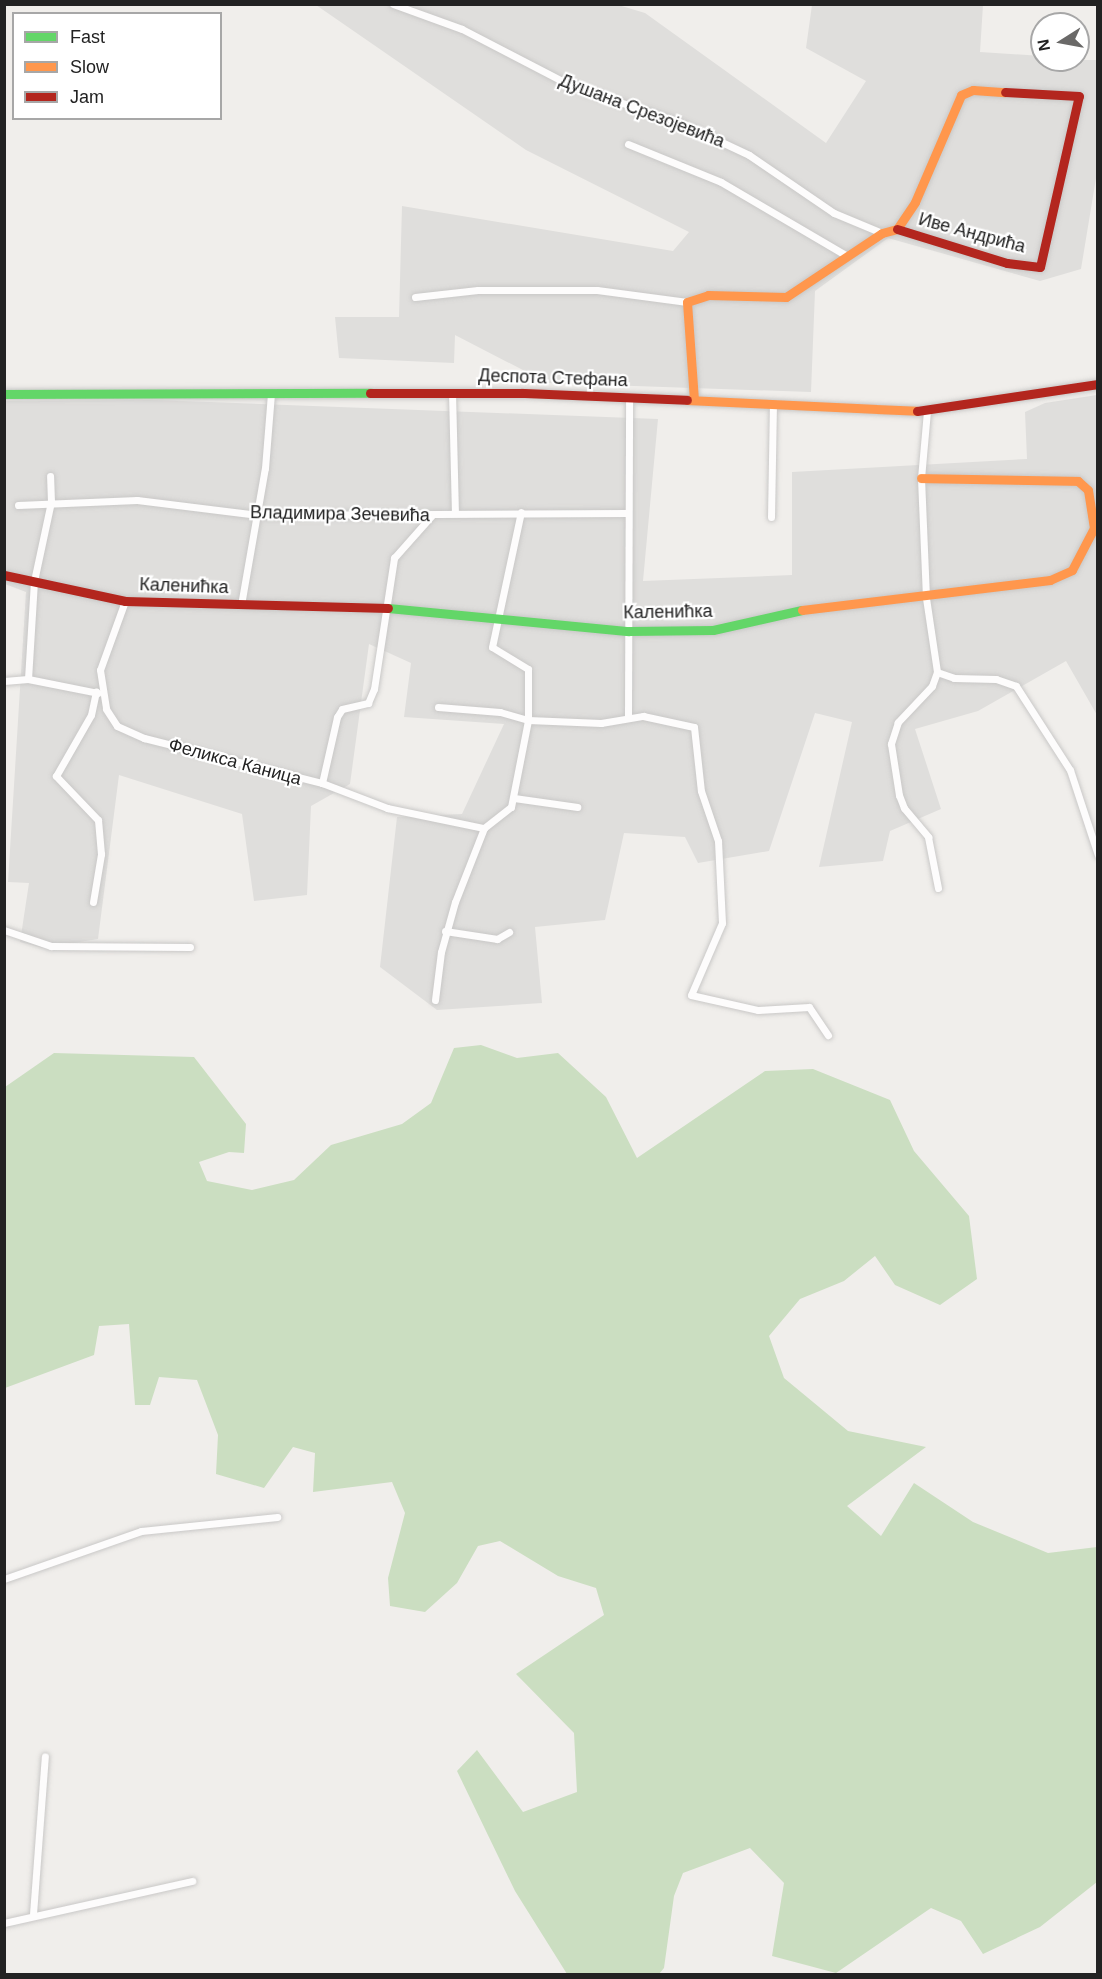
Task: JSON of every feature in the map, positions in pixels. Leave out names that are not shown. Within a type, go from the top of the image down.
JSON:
[{"type":"street","name":"Душана Срезојевића","points":[[393,4],[462,29],[572,86],[699,131],[749,155],[828,210],[882,233]]},
{"type":"street","name":"Иве Андрића","points":[[972,90],[1079,96],[1040,267],[1007,263],[897,229],[915,202],[961,94],[972,90]]},
{"type":"street","points":[[628,144],[721,182],[848,256]]},
{"type":"street","points":[[415,297],[478,290],[575,289],[687,302],[708,295],[786,297],[882,233],[897,229]]},
{"type":"street","points":[[687,302],[694,400]]},
{"type":"street","name":"Деспота Стефана","points":[[4,394],[452,392],[629,397],[927,411],[1098,384]]},
{"type":"street","points":[[452,392],[455,513]]},
{"type":"street","points":[[242,605],[258,515],[271,393]]},
{"type":"street","points":[[628,716],[629,397]]},
{"type":"street","points":[[771,517],[773,404]]},
{"type":"street","points":[[927,411],[921,478],[926,598],[937,672],[932,686],[898,722],[891,744],[899,795],[904,808],[928,837],[938,888]]},
{"type":"street","points":[[28,679],[34,581],[51,502],[50,476]]},
{"type":"street","name":"Каленићка","points":[[4,575],[125,600],[387,608],[629,631],[713,630],[798,610],[1020,587],[1058,577],[1072,570],[1095,528],[1088,490],[1078,481],[921,478]]},
{"type":"street","name":"Владимира Зечевића","points":[[18,505],[137,500],[258,515],[628,513]]},
{"type":"street","points":[[435,1000],[445,931],[484,828],[511,807],[528,720],[528,669],[492,647],[496,617],[521,512]]},
{"type":"street","points":[[322,783],[336,717],[342,709],[368,703],[374,689],[394,558],[432,515]]},
{"type":"street","points":[[93,902],[101,854],[98,820],[56,776],[91,716],[98,693],[103,653],[125,600]]},
{"type":"street","points":[[937,672],[954,678],[996,679],[1016,686],[1070,770],[1098,855]]},
{"type":"street","points":[[4,681],[28,679],[98,693]]},
{"type":"street","name":"Феликса Каница","points":[[98,693],[117,726],[144,738],[322,783],[387,808],[484,828]]},
{"type":"street","points":[[438,707],[500,712],[528,720],[601,723],[628,716],[694,727],[701,791],[718,841],[722,923],[691,995],[758,1010],[809,1007],[828,1035]]},
{"type":"street","points":[[514,798],[577,807]]},
{"type":"street","points":[[4,930],[51,946],[190,947]]},
{"type":"street","points":[[445,931],[497,939],[509,932]]},
{"type":"street","points":[[4,1579],[141,1531],[277,1517]]},
{"type":"street","points":[[33,1914],[45,1756]]},
{"type":"street","points":[[4,1923],[33,1914],[192,1881]]},
{"type":"shaded area","points":[[615,4],[645,13],[826,143],[866,81],[806,48],[812,5],[983,5],[980,52],[1030,55],[1030,72],[1090,72],[1090,60],[1097,60],[1097,172],[1081,269],[1040,281],[888,238],[815,291],[811,392],[548,383],[455,335],[454,363],[339,358],[335,317],[399,317],[402,206],[673,251],[689,232],[526,150],[316,5]]},
{"type":"shaded area","points":[[1097,395],[1097,715],[1066,661],[978,711],[915,729],[941,809],[890,831],[883,861],[819,867],[852,722],[815,713],[769,851],[698,863],[685,837],[624,833],[605,920],[535,927],[542,1003],[437,1010],[380,967],[397,817],[462,814],[504,724],[404,717],[411,663],[369,644],[350,784],[311,806],[307,895],[254,901],[242,814],[119,775],[98,939],[43,948],[20,942],[29,883],[8,882],[26,592],[5,584],[4,401],[156,400],[658,419],[643,581],[792,575],[792,472],[1027,459],[1025,412],[1045,403]]},
{"type":"green space","points":[[481,1045],[517,1058],[558,1053],[606,1097],[637,1158],[765,1071],[813,1069],[890,1100],[914,1151],[969,1216],[977,1279],[940,1305],[895,1285],[875,1256],[844,1281],[800,1299],[769,1336],[784,1378],[848,1431],[926,1447],[847,1506],[881,1536],[914,1483],[973,1522],[1048,1553],[1097,1547],[1097,1882],[1040,1927],[983,1954],[961,1921],[931,1908],[836,1973],[772,1956],[784,1883],[750,1848],[683,1873],[674,1896],[664,1968],[659,1974],[567,1974],[515,1891],[457,1771],[477,1750],[523,1812],[577,1792],[574,1733],[516,1674],[604,1615],[596,1588],[558,1576],[500,1541],[478,1546],[457,1583],[425,1612],[390,1606],[388,1578],[405,1513],[392,1482],[313,1492],[315,1453],[293,1447],[264,1488],[216,1474],[218,1435],[197,1380],[159,1377],[150,1405],[135,1405],[129,1324],[99,1326],[94,1355],[5,1388],[5,1087],[54,1053],[194,1057],[246,1124],[244,1153],[229,1152],[199,1162],[207,1181],[252,1190],[294,1180],[331,1145],[402,1124],[431,1103],[454,1048]]},
{"type":"traffic: fast","points":[[4,394],[370,393]]},
{"type":"traffic: fast","points":[[388,608],[629,631],[713,630],[802,610]]},
{"type":"traffic: slow","points":[[694,400],[687,302],[708,295],[786,297],[882,233],[897,229],[915,202],[961,95],[973,90],[1005,92]]},
{"type":"traffic: slow","points":[[687,400],[917,411]]},
{"type":"traffic: slow","points":[[802,610],[1050,580],[1072,570],[1094,528],[1088,490],[1078,481],[921,478]]},
{"type":"traffic: jam","points":[[897,229],[1007,263],[1040,267],[1079,96],[1005,92]]},
{"type":"traffic: jam","points":[[917,411],[1098,384]]},
{"type":"traffic: jam","points":[[370,393],[523,393],[687,400]]},
{"type":"traffic: jam","points":[[4,575],[125,601],[388,608]]}]
